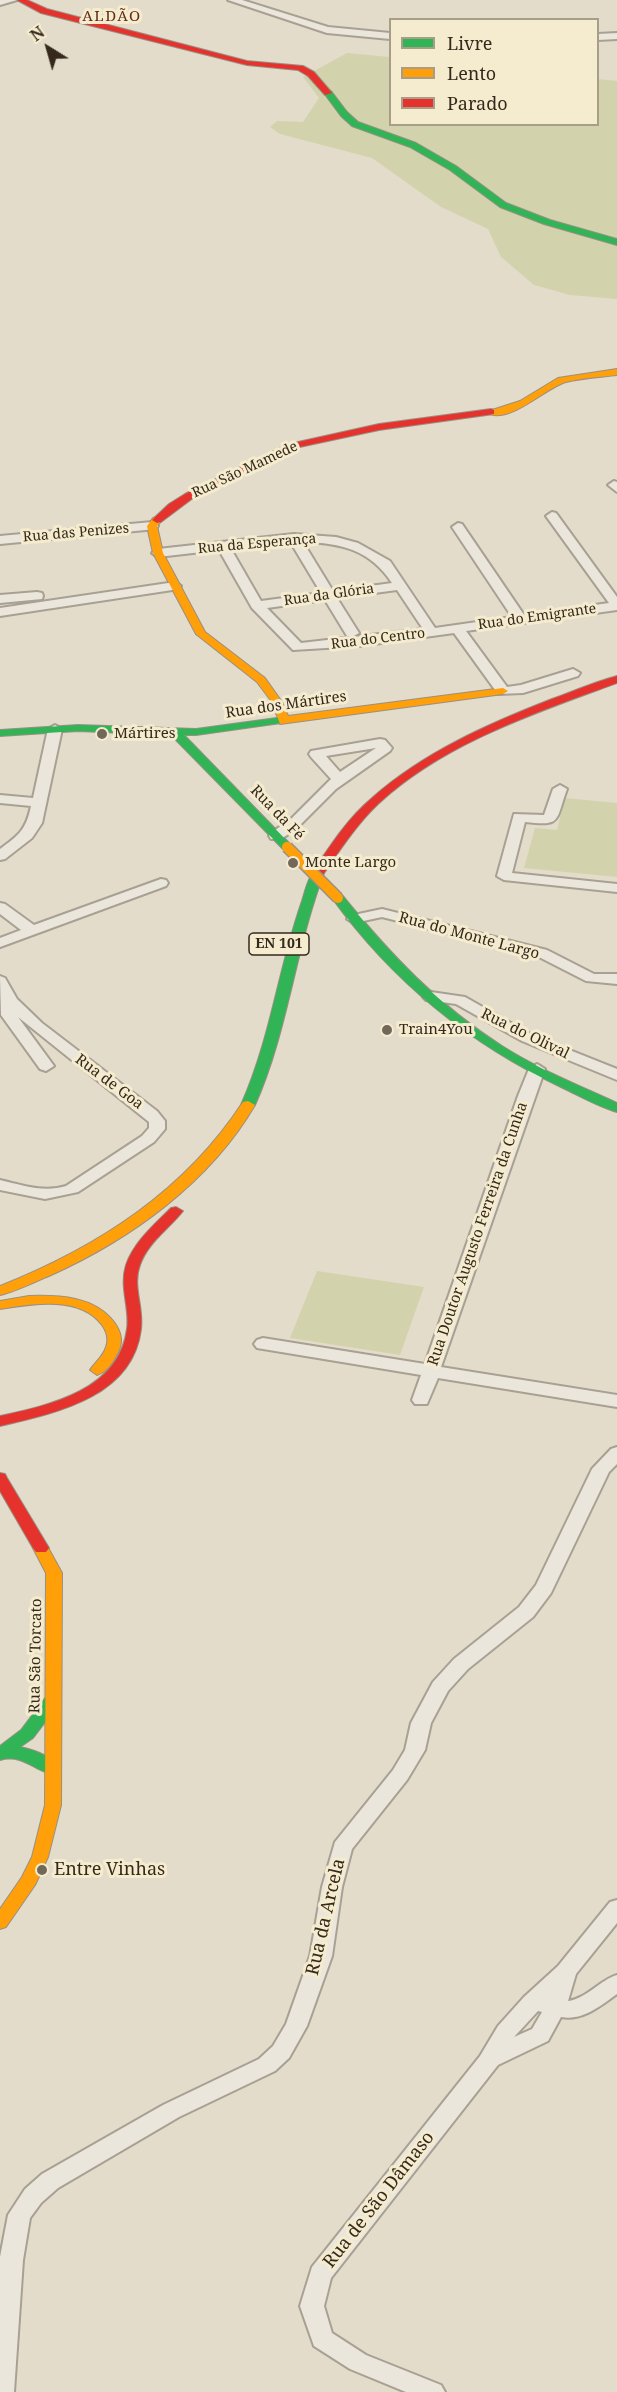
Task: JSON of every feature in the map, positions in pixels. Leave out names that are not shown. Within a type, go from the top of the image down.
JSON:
[{"type":"main road","points":[[21,0],[44,11],[248,63],[300,68],[321,83],[344,114],[356,123],[394,137],[431,155],[453,168],[503,205],[547,222],[617,242]]},
{"type":"main road","name":"Rua São Mamede","points":[[152,526],[160,513],[178,501],[278,452],[302,443],[395,423],[507,410],[561,380],[617,372]]},
{"type":"main road","points":[[152,526],[158,553],[201,634],[261,680],[277,702],[284,722]]},
{"type":"main road","points":[[455,731],[617,671]]},
{"type":"main road","name":"EN 101","points":[[0,1291],[70,1263],[131,1228],[182,1188],[209,1160],[248,1106],[262,1071],[307,897],[330,850],[361,813],[404,776],[459,741],[617,679]]},
{"type":"main road","name":"Rua dos Mártires","points":[[0,733],[56,729],[196,732],[503,691]]},
{"type":"main road","name":"Rua da Fé","points":[[175,732],[338,898],[354,919],[431,997],[483,1039],[537,1069],[617,1108]]},
{"type":"main road","points":[[299,879],[312,850]]},
{"type":"main road","points":[[233,1149],[254,1117],[260,1096],[262,1071]]},
{"type":"main road","points":[[0,1276],[59,1254],[119,1222],[194,1159],[223,1117]]},
{"type":"main road","points":[[0,1421],[59,1404],[95,1389],[112,1379],[124,1365],[134,1342],[134,1324],[128,1288],[133,1264],[146,1242],[187,1200]]},
{"type":"main road","points":[[0,1305],[21,1301],[55,1300],[85,1307],[103,1318],[113,1331],[113,1346],[105,1362],[84,1378]]},
{"type":"main road","points":[[0,1434],[24,1415]]},
{"type":"main road","name":"Rua São Torcato","points":[[0,1478],[54,1573],[51,1768],[53,1805],[40,1857],[29,1880],[0,1922]]},
{"type":"main road","name":"Rua São Torcato","points":[[0,1501],[40,1548]]},
{"type":"main road","points":[[3,1753],[27,1734],[52,1701]]},
{"type":"main road","points":[[3,1753],[21,1751],[41,1758],[51,1768]]},
{"type":"street","points":[[0,2],[12,0]]},
{"type":"street","points":[[233,0],[327,30],[389,36]]},
{"type":"street","points":[[599,37],[617,36]]},
{"type":"street","points":[[552,516],[617,606]]},
{"type":"street","name":"Rua das Penizes","points":[[0,540],[152,526]]},
{"type":"street","points":[[458,527],[521,620]]},
{"type":"street","points":[[294,538],[352,633]]},
{"type":"street","name":"Rua da Esperança","points":[[158,553],[294,538],[321,538],[347,542],[376,556],[386,564]]},
{"type":"street","points":[[223,546],[257,605]]},
{"type":"street","name":"Rua da Glória","points":[[386,564],[431,632]]},
{"type":"street","points":[[0,600],[174,583]]},
{"type":"street","points":[[0,612],[174,583]]},
{"type":"street","name":"Rua da Glória","points":[[257,605],[400,586]]},
{"type":"street","name":"Rua do Centro","points":[[257,605],[298,647],[457,628]]},
{"type":"street","name":"Rua do Emigrante","points":[[457,628],[617,606]]},
{"type":"street","points":[[457,628],[503,691]]},
{"type":"street","name":"Rua dos Mártires","points":[[503,691],[523,689],[573,673]]},
{"type":"street","points":[[0,856],[27,836],[35,823],[56,729]]},
{"type":"street","points":[[276,836],[295,825],[323,793],[339,780]]},
{"type":"street","points":[[560,789],[549,820],[519,817],[504,876],[617,888]]},
{"type":"street","points":[[0,799],[39,802]]},
{"type":"street","points":[[0,943],[161,883]]},
{"type":"street","points":[[0,907],[32,931]]},
{"type":"street","name":"Rua do Monte Largo","points":[[354,919],[382,913],[532,950],[591,978],[617,979]]},
{"type":"street","name":"Rua de Goa","points":[[0,981],[10,1001],[73,1055],[152,1114],[157,1121],[157,1129],[131,1150],[72,1190],[58,1195],[47,1195],[0,1185]]},
{"type":"street","name":"Rua do Olival","points":[[431,997],[460,1000],[527,1038],[617,1075]]},
{"type":"street","name":"Rua de Goa","points":[[10,1001],[9,1015],[46,1066]]},
{"type":"street","name":"Rua Doutor Augusto Ferreira da Cunha","points":[[421,1400],[537,1069]]},
{"type":"street","points":[[263,1344],[617,1401]]},
{"type":"street","name":"Rua da Arcela","points":[[3,2392],[11,2260],[19,2215],[33,2196],[50,2181],[171,2111],[267,2065],[281,2052],[296,2026],[321,1956],[332,1887],[342,1847],[400,1775],[415,1750],[421,1723],[440,1687],[461,1665],[526,1612],[544,1588],[601,1469],[617,1453]]},
{"type":"street","name":"Rua de São Dâmaso","points":[[434,2392],[358,2362],[322,2339],[312,2306],[320,2274],[489,2060],[506,2032],[532,2003],[566,1972],[617,1908]]},
{"type":"street","name":"Rua de São Dâmaso","points":[[489,2060],[540,2035],[556,2007],[566,1972]]},
{"type":"street","points":[[532,2003],[570,2010],[582,2007],[617,1983]]},
{"type":"green space","points":[[347,53],[389,57],[389,126],[599,126],[599,79],[617,81],[617,299],[570,295],[534,285],[501,257],[488,229],[441,207],[372,158],[280,134],[270,127],[277,121],[303,122],[319,98],[303,77]]},
{"type":"green space","points":[[565,798],[617,803],[617,877],[524,868],[535,828],[557,830]]},
{"type":"green space","points":[[317,1271],[424,1287],[400,1355],[290,1338]]},
{"type":"traffic: fast","points":[[328,93],[355,124],[413,145],[453,168],[503,205],[547,222],[617,242]]},
{"type":"traffic: fast","points":[[0,733],[78,728],[196,732],[284,720]]},
{"type":"traffic: fast","points":[[175,732],[287,847]]},
{"type":"traffic: fast","points":[[248,1105],[270,1049],[299,930],[318,873]]},
{"type":"traffic: fast","points":[[338,898],[411,981],[475,1034],[541,1073],[617,1108]]},
{"type":"traffic: fast","points":[[0,1754],[27,1734],[52,1701]]},
{"type":"traffic: fast","points":[[6,1751],[30,1755],[51,1768]]},
{"type":"traffic: slow","points":[[491,412],[507,410],[523,403],[561,380],[617,372]]},
{"type":"traffic: slow","points":[[157,520],[152,526],[158,553],[201,634],[261,680],[277,702],[284,722]]},
{"type":"traffic: slow","points":[[284,720],[503,691]]},
{"type":"traffic: slow","points":[[287,847],[338,898]]},
{"type":"traffic: slow","points":[[0,1291],[92,1249],[148,1212],[198,1168],[221,1142],[248,1105]]},
{"type":"traffic: slow","points":[[0,1305],[62,1300],[77,1303],[103,1317],[112,1329],[115,1340],[112,1351],[97,1370]]},
{"type":"traffic: slow","points":[[0,1922],[29,1880],[40,1857],[53,1805],[54,1573],[41,1548]]},
{"type":"traffic: jam","points":[[21,0],[44,11],[247,63],[300,68],[311,74],[328,93]]},
{"type":"traffic: jam","points":[[157,520],[189,496],[292,446],[379,427],[491,412]]},
{"type":"traffic: jam","points":[[318,873],[344,834],[375,801],[410,773],[489,729],[617,679]]},
{"type":"traffic: jam","points":[[0,1421],[42,1411],[85,1395],[103,1384],[118,1369],[129,1351],[134,1329],[130,1289],[133,1265],[146,1242],[176,1211]]},
{"type":"traffic: jam","points":[[0,1478],[41,1548]]},
{"type":"place","name":"Mártires","points":[[102,734]]},
{"type":"place","name":"Monte Largo","points":[[293,863]]},
{"type":"place","name":"Train4You","points":[[387,1030]]},
{"type":"place","name":"Entre Vinhas","points":[[42,1870]]},
{"type":"district","name":"ALDÃO","points":[[112,17]]}]
